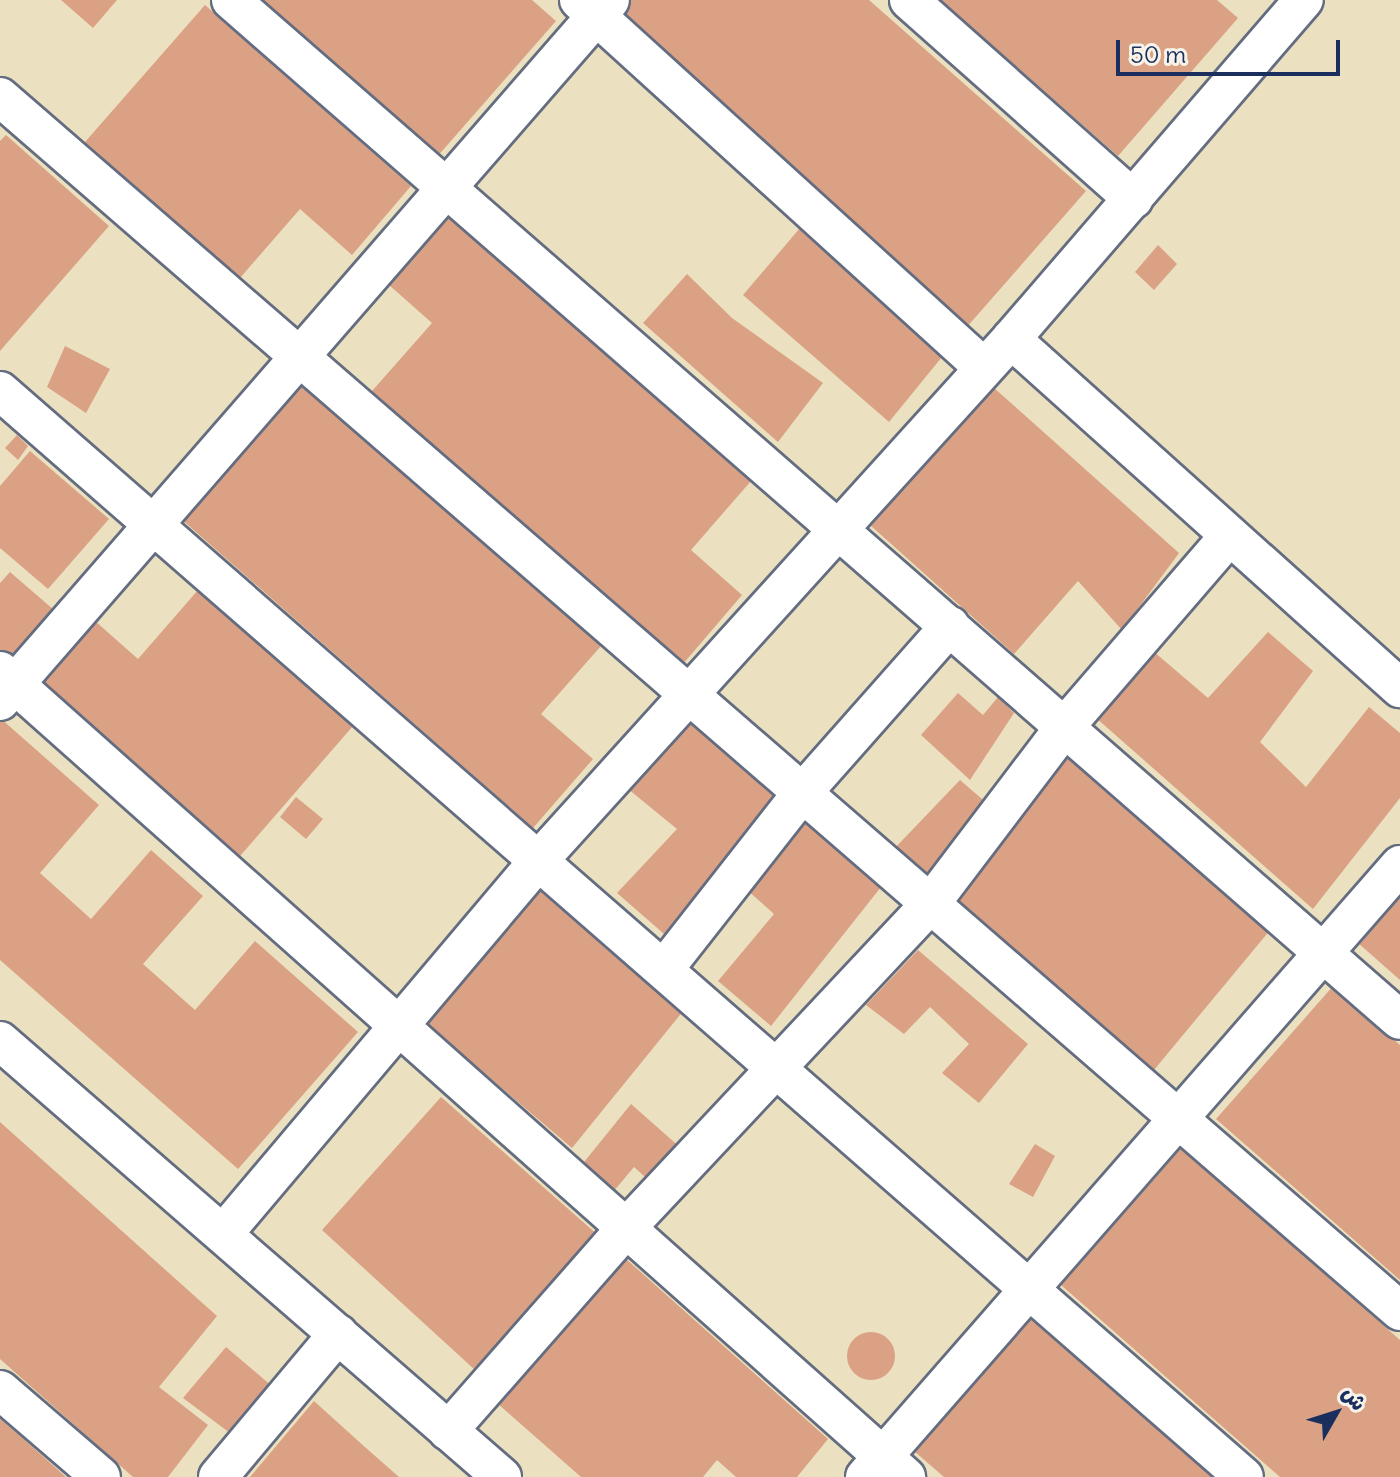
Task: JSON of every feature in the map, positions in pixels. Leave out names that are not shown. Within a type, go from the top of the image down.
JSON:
[{"type":"street","points":[[231,0],[833,533],[1067,724],[1400,1020]]},
{"type":"street","points":[[909,0],[1133,199]]},
{"type":"street","points":[[983,367],[595,5],[445,189],[153,524],[5,685],[398,1024],[627,1227],[885,1470],[1032,1289],[1400,865]]},
{"type":"street","points":[[223,1234],[539,860],[1011,339],[1133,199],[1282,8]]},
{"type":"street","points":[[0,97],[931,903],[1177,1125],[1400,1311]]},
{"type":"street","points":[[1011,339],[1400,688]]},
{"type":"street","points":[[0,391],[1244,1477]]},
{"type":"street","points":[[448,1431],[627,1227],[779,1069],[931,903],[1067,724],[1229,536]]},
{"type":"street","points":[[664,969],[803,792],[950,626]]},
{"type":"street","points":[[0,1041],[502,1477]]},
{"type":"street","points":[[218,1477],[338,1334]]},
{"type":"street","points":[[0,1390],[101,1477]]},
{"type":"building","points":[[61,0],[117,0],[93,28]]},
{"type":"building","points":[[256,0],[532,0],[556,21],[436,158]]},
{"type":"building","points":[[613,0],[869,0],[1086,191],[966,328],[604,10]]},
{"type":"building","points":[[940,0],[1217,0],[1238,18],[1118,156]]},
{"type":"building","points":[[205,5],[411,186],[352,255],[300,209],[240,278],[85,142]]},
{"type":"building","points":[[6,135],[109,226],[0,351],[0,141]]},
{"type":"building","points":[[440,209],[751,481],[691,550],[742,595],[683,664],[372,391],[432,323],[380,277]]},
{"type":"building","points":[[800,228],[946,352],[889,422],[743,295]]},
{"type":"building","points":[[1158,245],[1177,264],[1154,290],[1135,272]]},
{"type":"building","points":[[687,274],[732,318],[823,383],[778,442],[643,323]]},
{"type":"building","points":[[65,346],[110,369],[86,413],[47,387]]},
{"type":"building","points":[[290,373],[601,646],[541,714],[593,759],[533,828],[171,510]]},
{"type":"building","points":[[984,379],[1179,553],[1122,630],[1078,581],[1014,654],[860,516]]},
{"type":"building","points":[[17,435],[28,446],[18,460],[5,448]]},
{"type":"building","points":[[30,451],[109,519],[48,589],[0,548],[0,486]]},
{"type":"building","points":[[10,572],[61,616],[15,672],[0,659],[0,583]]},
{"type":"building","points":[[198,590],[353,726],[234,863],[26,682],[86,613],[138,659]]},
{"type":"building","points":[[1268,632],[1313,671],[1260,742],[1306,787],[1369,707],[1400,733],[1400,798],[1313,909],[1095,717],[1153,651],[1208,698]]},
{"type":"building","points":[[958,693],[983,715],[998,697],[1014,713],[970,780],[921,735]]},
{"type":"building","points":[[680,715],[786,801],[671,940],[617,893],[677,829],[622,784]]},
{"type":"building","points":[[0,718],[99,805],[40,873],[91,919],[151,850],[203,896],[143,964],[195,1010],[255,941],[358,1032],[238,1169],[0,960]]},
{"type":"building","points":[[1066,756],[1271,929],[1149,1076],[893,850],[960,780],[1011,824]]},
{"type":"building","points":[[296,797],[323,819],[306,839],[280,817]]},
{"type":"building","points":[[794,813],[881,887],[771,1026],[718,981],[774,914],[738,882]]},
{"type":"building","points":[[535,884],[684,1010],[572,1148],[423,1021]]},
{"type":"building","points":[[1400,896],[1400,980],[1358,943]]},
{"type":"building","points":[[918,950],[1028,1044],[979,1103],[942,1073],[969,1044],[930,1007],[904,1034],[866,1005]]},
{"type":"building","points":[[1334,985],[1400,1045],[1400,1280],[1216,1119]]},
{"type":"building","points":[[441,1097],[599,1236],[475,1370],[322,1230]]},
{"type":"building","points":[[631,1104],[682,1149],[653,1184],[634,1167],[613,1192],[580,1167]]},
{"type":"building","points":[[0,1122],[217,1316],[159,1387],[208,1425],[168,1477],[133,1477],[0,1359]]},
{"type":"building","points":[[1035,1144],[1055,1156],[1033,1197],[1009,1184]]},
{"type":"building","points":[[1181,1148],[1400,1340],[1400,1477],[1280,1477],[1061,1285]]},
{"type":"building","points":[[625,1258],[828,1439],[797,1477],[736,1477],[717,1460],[703,1477],[581,1477],[497,1403]]},
{"type":"building","points":[[1033,1313],[1220,1477],[944,1477],[914,1451]]},
{"type":"building","points":[[871,1332],[888,1339],[895,1356],[888,1373],[871,1380],[854,1373],[847,1356],[854,1339]]},
{"type":"building","points":[[226,1347],[273,1387],[234,1436],[183,1398]]},
{"type":"building","points":[[314,1401],[366,1448],[399,1477],[250,1477]]},
{"type":"building","points":[[0,1419],[20,1436],[66,1477],[0,1477]]}]
